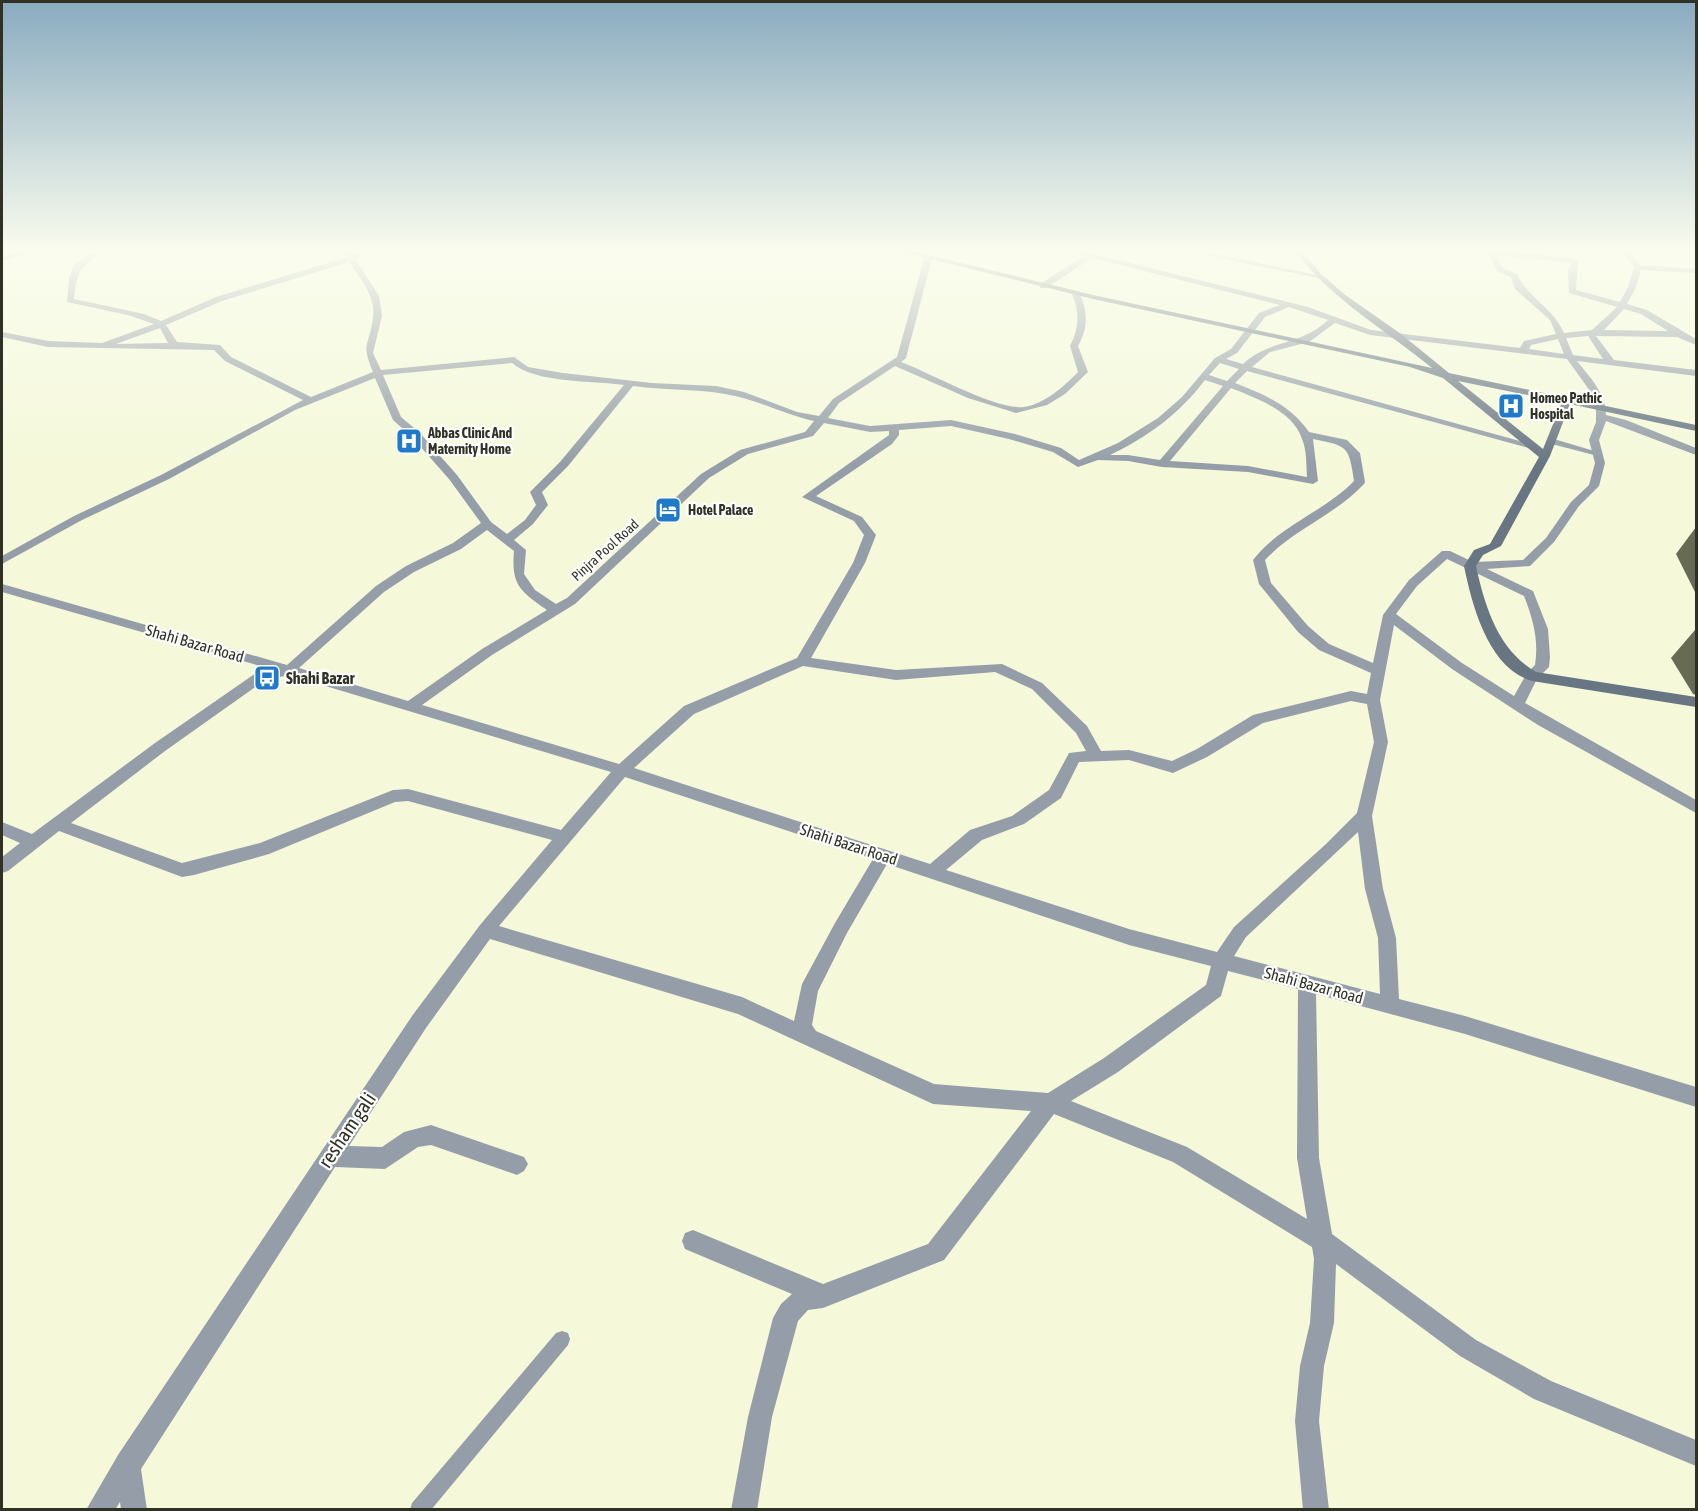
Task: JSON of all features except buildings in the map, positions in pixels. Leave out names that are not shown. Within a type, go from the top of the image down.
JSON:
[{"type":"street","points":[[155,323],[160,325],[174,345]]},
{"type":"street","points":[[105,345],[166,323]]},
{"type":"street","points":[[376,323],[369,352],[380,373],[397,418],[415,434],[453,477],[487,524],[520,550],[518,574],[531,594],[557,611]]},
{"type":"street","name":"Pinjra Pool Road","points":[[409,707],[487,652],[557,611],[705,476],[744,452],[809,434],[836,401],[901,358],[910,323]]},
{"type":"street","points":[[894,362],[983,400],[1016,410],[1032,407],[1066,390],[1083,372],[1074,346],[1080,335],[1082,323]]},
{"type":"street","points":[[1206,323],[1412,365],[1444,375],[1567,399],[1696,452]]},
{"type":"street","points":[[2,561],[78,518],[165,477],[292,408],[380,373],[514,360],[525,369],[544,373],[724,391],[771,404],[795,414],[870,429],[951,423],[1011,436],[1057,450],[1078,464],[1111,452],[1163,419],[1186,398],[1218,360],[1234,351],[1255,323]]},
{"type":"street","points":[[1162,464],[1218,400],[1228,384],[1245,368],[1266,351],[1299,343],[1322,331],[1330,323]]},
{"type":"street","points":[[1344,323],[1370,332],[1696,373]]},
{"type":"street","points":[[1379,323],[1545,456]]},
{"type":"street","points":[[1470,566],[1526,563],[1550,540],[1575,504],[1594,486],[1600,464],[1594,440],[1601,412],[1595,391],[1569,356],[1555,323]]},
{"type":"street","points":[[1592,335],[1607,323]]},
{"type":"street","points":[[1661,323],[1696,342]]},
{"type":"street","points":[[1524,350],[1527,343],[1559,336],[1613,332],[1696,333]]},
{"type":"street","points":[[1592,335],[1593,340],[1610,361]]},
{"type":"street","points":[[2,336],[48,344],[217,347],[228,359],[311,401]]},
{"type":"street","points":[[1218,360],[1533,446]]},
{"type":"street","points":[[1094,458],[1128,458],[1162,464],[1248,469],[1313,481],[1306,435],[1280,407],[1255,394],[1203,376]]},
{"type":"street","points":[[507,540],[529,522],[542,505],[536,492],[564,464],[631,383]]},
{"type":"street","points":[[1567,399],[1545,456],[1495,546],[1478,553],[1470,566],[1475,594],[1502,649],[1512,663],[1532,676],[1696,702]]},
{"type":"street","points":[[1601,412],[1632,414],[1696,428]]},
{"type":"street","points":[[1628,425],[1632,414]]},
{"type":"street","points":[[894,427],[894,435],[888,442],[808,497],[858,519],[870,535],[859,563],[802,661],[896,675],[997,667],[1037,686],[1082,730],[1096,756]]},
{"type":"street","points":[[1306,435],[1343,442],[1355,453],[1360,482],[1347,498],[1271,545],[1259,560],[1265,584],[1303,629],[1324,647],[1378,671]]},
{"type":"street","points":[[2,866],[160,747],[261,676],[289,670],[380,590],[411,569],[457,546],[487,524]]},
{"type":"street","points":[[1390,1005],[1387,938],[1374,888],[1365,816],[1381,742],[1373,700],[1389,615],[1413,583],[1446,554],[1529,594],[1538,615],[1546,646],[1542,667],[1532,676],[1517,704]]},
{"type":"street","name":"Shahi Bazar Road","points":[[2,588],[289,670],[622,770],[1129,937],[1465,1025],[1696,1097]]},
{"type":"street","points":[[1389,615],[1457,666],[1517,704],[1696,807]]},
{"type":"street","name":"resham gali","points":[[99,1509],[419,1022],[486,930],[622,770],[689,710],[802,661]]},
{"type":"street","points":[[932,872],[976,835],[1018,820],[1055,794],[1074,757],[1129,755],[1173,767],[1202,753],[1258,719],[1352,696],[1373,700]]},
{"type":"street","points":[[57,824],[182,870],[263,849],[393,796],[408,795],[564,837]]},
{"type":"street","points":[[744,1509],[760,1417],[785,1318],[794,1305],[936,1252],[1050,1103],[1111,1065],[1214,990],[1221,961],[1240,932],[1365,816]]},
{"type":"street","points":[[2,828],[34,842]]},
{"type":"street","points":[[808,1037],[802,1027],[809,990],[882,855]]},
{"type":"street","points":[[486,930],[742,1006],[933,1094],[1050,1103],[1180,1154],[1323,1241],[1468,1348],[1487,1359],[1543,1390],[1696,1452]]},
{"type":"street","points":[[1307,984],[1308,1158],[1323,1241],[1322,1323],[1312,1366],[1307,1421],[1316,1509]]},
{"type":"street","points":[[330,1156],[385,1158],[410,1139],[418,1135],[431,1135],[517,1164]]},
{"type":"street","points":[[693,1241],[823,1296]]},
{"type":"street","points":[[127,1464],[134,1509]]},
{"type":"lane","points":[[1551,441],[1598,453]]},
{"type":"lane","points":[[419,1509],[562,1340]]},
{"type":"place","name":"Homeo Pathic Hospital","points":[[1511,406]]},
{"type":"place","name":"Abbas Clinic And Maternity Home","points":[[409,441]]},
{"type":"place","name":"Hotel Palace","points":[[668,510]]},
{"type":"place","name":"Shahi Bazar","points":[[267,678]]}]
